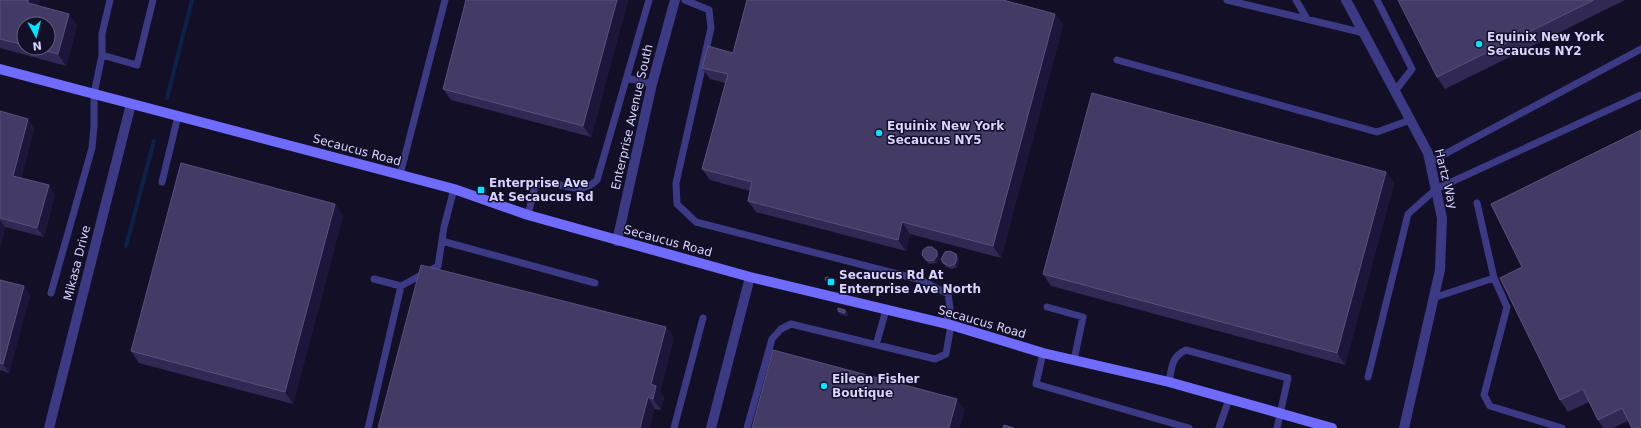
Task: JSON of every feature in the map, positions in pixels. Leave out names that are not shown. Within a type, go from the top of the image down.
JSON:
[{"type":"main road","name":"Secaucus Road","points":[[0,69],[454,189],[528,215],[750,277],[949,325],[1043,353],[1169,382],[1332,428]]},
{"type":"street","name":"Enterprise Avenue South","points":[[617,241],[652,84],[675,0]]},
{"type":"street","name":"Hartz Way","points":[[1346,0],[1428,153],[1442,218],[1440,270],[1404,428]]},
{"type":"street","name":"Mikasa Drive","points":[[49,428],[131,104]]},
{"type":"street","points":[[711,428],[750,277]]},
{"type":"lane","points":[[50,293],[92,148],[94,94],[102,55],[102,34],[110,0]]},
{"type":"lane","points":[[102,55],[137,65],[153,0]]},
{"type":"lane","points":[[400,175],[445,0]]},
{"type":"lane","points":[[528,215],[535,186],[538,184],[543,183],[583,189],[593,184],[597,180],[649,0]]},
{"type":"lane","points":[[685,0],[709,10],[711,28],[676,183],[677,204],[696,222],[921,280],[948,294],[950,308],[946,354],[935,359],[791,324],[781,329],[772,339],[746,428]]},
{"type":"lane","points":[[1227,0],[1364,33]]},
{"type":"lane","points":[[1296,0],[1307,19]]},
{"type":"lane","points":[[1377,0],[1412,69],[1395,91]]},
{"type":"lane","points":[[1430,162],[1641,49]]},
{"type":"lane","points":[[1118,60],[1377,132],[1410,120]]},
{"type":"lane","points":[[627,78],[652,84]]},
{"type":"lane","points":[[1368,377],[1408,214],[1436,189],[1641,95]]},
{"type":"lane","points":[[162,182],[178,116]]},
{"type":"lane","points":[[374,279],[401,286],[438,266],[454,189]]},
{"type":"lane","points":[[1477,203],[1494,278],[1508,307],[1484,395],[1490,406],[1562,428]]},
{"type":"lane","points":[[442,241],[595,283]]},
{"type":"lane","points":[[1433,298],[1494,278]]},
{"type":"lane","points":[[368,428],[401,286]]},
{"type":"lane","points":[[1047,307],[1083,317],[1074,360]]},
{"type":"lane","points":[[876,345],[886,310]]},
{"type":"lane","points":[[674,428],[703,318]]},
{"type":"lane","points":[[1169,382],[1172,365],[1177,354],[1186,350],[1288,378],[1277,428]]},
{"type":"lane","points":[[1043,353],[1036,384],[1189,428]]},
{"type":"lane","points":[[1219,428],[1229,399]]},
{"type":"building","points":[[0,0],[28,0],[28,3],[69,14],[58,54],[56,53],[56,16],[16,16],[16,43],[0,39]]},
{"type":"building","points":[[466,0],[617,0],[583,126],[443,89]]},
{"type":"building","name":"Equinix New York Secaucus NY5","points":[[747,0],[1003,0],[1055,14],[993,246],[902,222],[898,240],[748,201],[752,182],[702,169],[728,74],[702,68],[708,46],[733,53]]},
{"type":"building","name":"Equinix New York Secaucus NY2","points":[[1398,0],[1594,0],[1437,77]]},
{"type":"building","points":[[1092,93],[1386,172],[1337,353],[1043,274]]},
{"type":"building","points":[[0,111],[28,119],[13,176],[49,185],[37,228],[0,218]]},
{"type":"building","points":[[1641,130],[1641,426],[1632,428],[1622,408],[1598,420],[1583,389],[1560,400],[1500,278],[1522,267],[1491,204]]},
{"type":"building","points":[[181,163],[335,204],[285,392],[131,351]]},
{"type":"building","points":[[927,247],[932,247],[937,251],[937,256],[934,260],[927,261],[922,255],[923,250]]},
{"type":"building","points":[[950,251],[956,254],[957,259],[955,264],[950,266],[943,263],[941,259],[945,252]]},
{"type":"building","points":[[421,265],[666,327],[651,384],[656,386],[653,399],[648,397],[640,428],[378,428]]},
{"type":"building","points":[[826,277],[833,278],[832,281],[825,280]]},
{"type":"building","points":[[0,280],[24,286],[3,364],[0,363]]},
{"type":"building","points":[[838,308],[845,310],[845,313],[838,311]]},
{"type":"building","name":"Eileen Fisher Boutique","points":[[773,350],[957,399],[949,428],[752,428]]},
{"type":"building","points":[[1004,425],[1014,428],[1003,428]]},
{"type":"waterway","points":[[167,98],[192,0]]},
{"type":"waterway","points":[[126,246],[154,141]]},
{"type":"place","name":"Equinix New York Secaucus NY2","points":[[1479,44]]},
{"type":"place","name":"Equinix New York Secaucus NY5","points":[[879,133]]},
{"type":"place","name":"Enterprise Ave At Secaucus Rd","points":[[481,190]]},
{"type":"place","name":"Secaucus Rd At Enterprise Ave North","points":[[831,282]]},
{"type":"place","name":"Eileen Fisher Boutique","points":[[824,386]]}]
